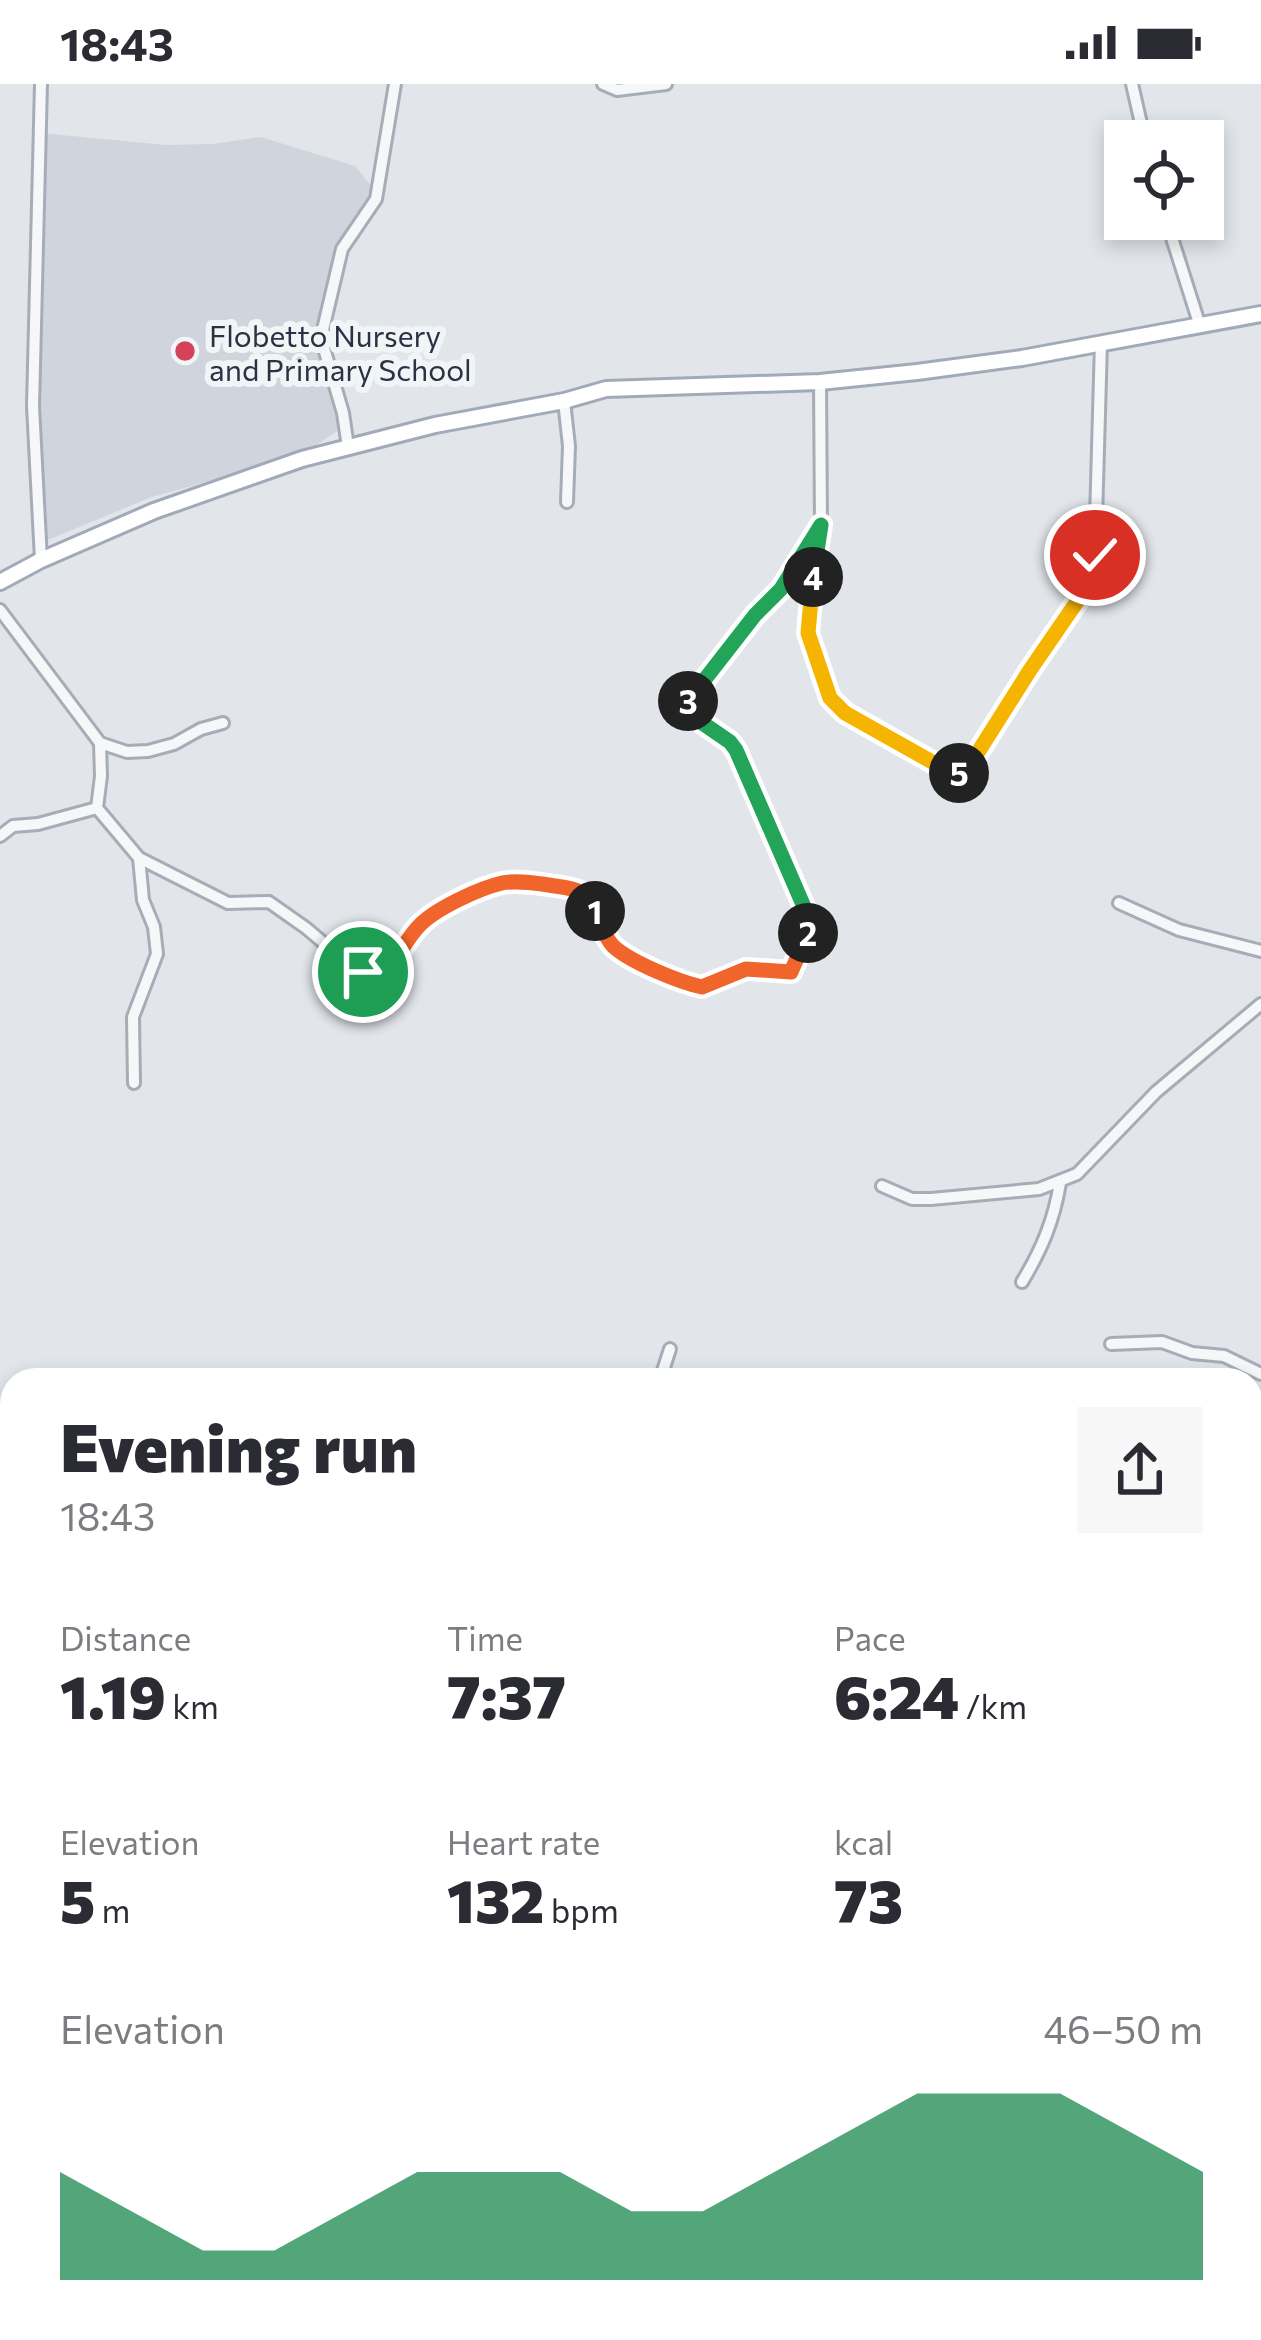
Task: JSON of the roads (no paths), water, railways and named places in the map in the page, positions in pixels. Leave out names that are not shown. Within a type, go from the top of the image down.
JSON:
[{"type":"main road","points":[[0,582],[154,511],[302,459],[606,388],[820,382],[1001,361],[1261,314]]},
{"type":"street","points":[[41,84],[33,406],[41,560]]},
{"type":"street","points":[[349,447],[321,338],[342,249],[376,199],[395,84]]},
{"type":"street","points":[[603,84],[617,90],[666,84]]},
{"type":"street","points":[[1132,84],[1140,120]]},
{"type":"street","points":[[1173,240],[1199,323]]},
{"type":"street","points":[[820,382],[821,525],[808,633],[830,698],[845,713],[934,763],[964,771],[1092,573],[1101,342]]},
{"type":"street","points":[[564,401],[569,446],[567,502]]},
{"type":"street","points":[[100,743],[97,808],[140,858],[228,903],[269,902],[332,950],[343,966],[357,972],[378,970],[392,962],[418,926],[439,911],[514,882],[583,892],[603,932],[619,951],[694,986],[712,984],[746,969],[791,972],[808,931],[808,916],[734,745],[682,709],[781,589],[821,525]]},
{"type":"street","points":[[0,610],[100,743],[127,752],[148,751],[224,723]]},
{"type":"street","points":[[0,836],[13,826],[97,808]]},
{"type":"street","points":[[134,1083],[133,1017],[157,954],[154,927],[143,899],[140,858]]},
{"type":"street","points":[[1119,903],[1179,930],[1261,951]]},
{"type":"street","points":[[882,1186],[912,1199],[1039,1189],[1060,1183],[1077,1174],[1166,1082],[1261,1004]]},
{"type":"street","points":[[1022,1282],[1054,1219],[1060,1183]]},
{"type":"street","points":[[1111,1344],[1162,1342],[1192,1352],[1224,1355],[1249,1368]]},
{"type":"street","points":[[664,1368],[670,1349]]},
{"type":"place","name":"Flobetto Nursery and Primary School","points":[[185,351]]}]
